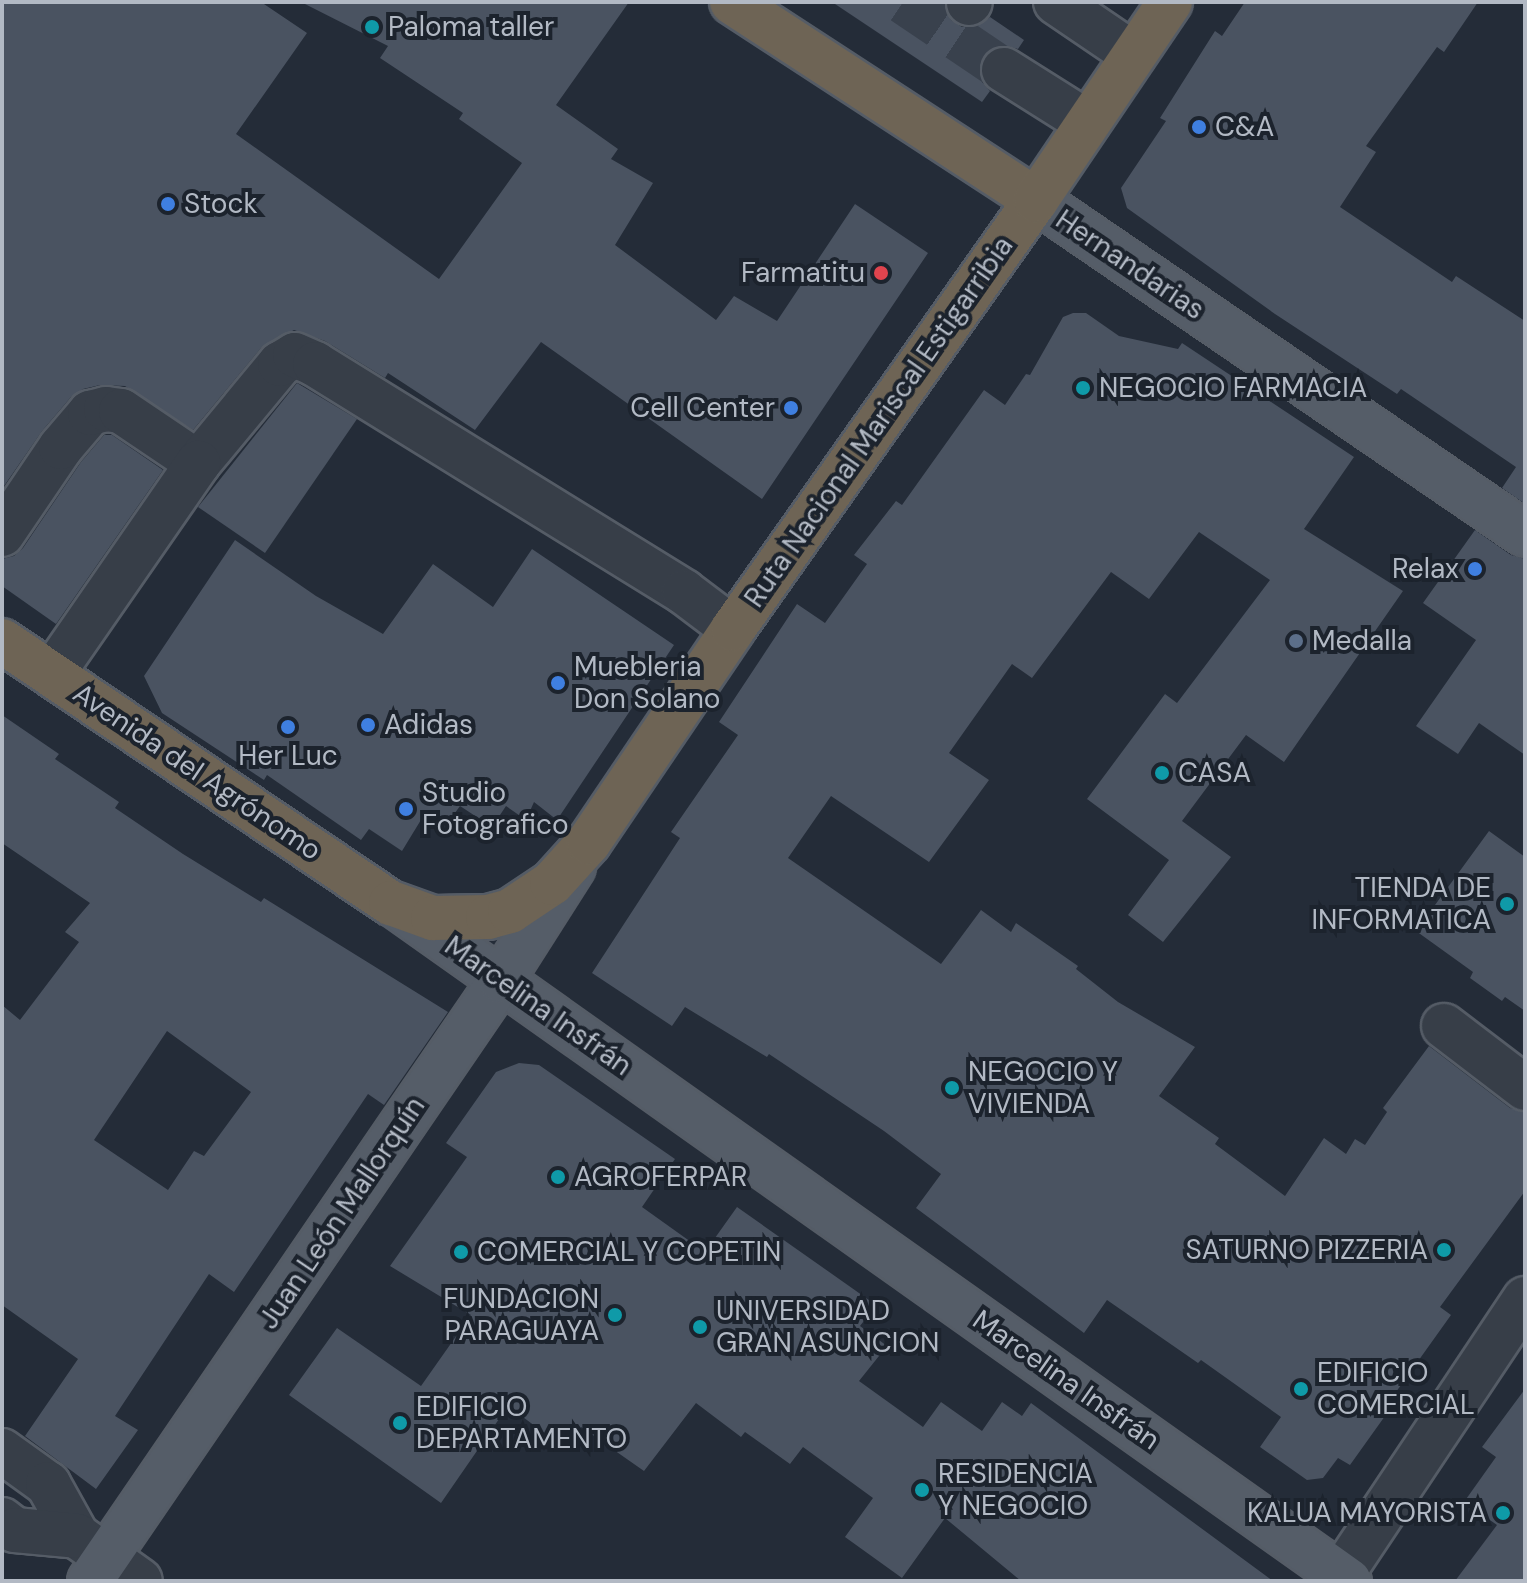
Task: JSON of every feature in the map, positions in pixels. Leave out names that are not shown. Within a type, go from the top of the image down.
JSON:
[{"type":"highway","name":"Ruta Nacional Mariscal Estigarribia","points":[[391,903],[433,918],[488,917],[510,911],[552,883],[589,842],[733,629],[1036,200],[1170,2]]},
{"type":"highway","name":"Hernandarias","points":[[751,7],[1036,200]]},
{"type":"highway","name":"Avenida del Agrónomo","points":[[2,641],[391,903]]},
{"type":"main road","name":"Hernandarias","points":[[1036,200],[1525,534]]},
{"type":"main road","name":"Juan León Mallorquín","points":[[103,1564],[501,980],[589,842]]},
{"type":"main road","name":"Marcelina Insfrán","points":[[391,903],[1342,1579]]},
{"type":"street","points":[[1056,2],[1134,55]]},
{"type":"street","points":[[1004,70],[1088,123]]},
{"type":"street","points":[[52,674],[198,463],[280,364],[295,355],[315,364],[684,592],[733,629]]},
{"type":"street","points":[[2,534],[61,447],[90,413],[106,409],[121,411],[198,463]]},
{"type":"street","points":[[1444,1026],[1525,1088]]},
{"type":"street","points":[[1342,1579],[1525,1299]]},
{"type":"street","points":[[2,1451],[48,1484],[103,1564]]},
{"type":"street","points":[[2,1520],[15,1530],[103,1564]]},
{"type":"building","points":[[2,2],[261,2],[307,33],[236,134],[439,279],[522,163],[459,119],[463,113],[380,58],[388,46],[301,2],[629,2],[556,105],[618,149],[611,159],[653,183],[615,245],[716,320],[734,296],[777,321],[855,204],[928,253],[762,499],[541,342],[475,430],[388,373],[385,378],[325,341],[294,330],[261,348],[193,430],[125,386],[100,385],[83,389],[71,397],[42,431],[2,489]]},
{"type":"building","points":[[832,2],[945,2],[951,20],[962,27],[976,27],[990,17],[1024,40],[1018,49],[1004,45],[992,48],[983,56],[979,70],[982,82],[990,91],[982,102]]},
{"type":"building","points":[[1245,2],[1478,2],[1444,52],[1437,47],[1366,146],[1376,152],[1340,207],[1452,282],[1456,276],[1525,321],[1525,504],[1502,488],[1516,467],[1401,389],[1397,394],[1275,314],[1127,208],[1121,188],[1166,121],[1160,118],[1215,31],[1222,36]]},
{"type":"building","points":[[1086,313],[1119,336],[1178,349],[1182,343],[1354,457],[1304,529],[1403,591],[1284,762],[1246,735],[1182,821],[1231,857],[1163,942],[1128,915],[1169,860],[1087,799],[1165,694],[1177,703],[1270,580],[1199,532],[1149,599],[1111,572],[1032,678],[1012,664],[949,753],[989,780],[929,862],[831,796],[788,858],[941,964],[981,910],[1011,932],[1016,923],[1078,966],[1076,969],[1118,1002],[1195,1047],[1159,1096],[1219,1138],[1215,1144],[1285,1196],[1324,1138],[1346,1154],[1355,1139],[1365,1145],[1387,1112],[1383,1108],[1429,1046],[1510,1108],[1525,1112],[1525,1191],[1440,1307],[1451,1315],[1386,1406],[1390,1409],[1350,1465],[1338,1458],[1323,1478],[1307,1480],[1260,1447],[1281,1417],[1201,1360],[1198,1363],[1107,1300],[1084,1333],[916,1208],[941,1174],[884,1131],[769,1054],[767,1057],[685,1007],[672,1026],[592,973],[680,838],[671,832],[738,735],[719,722],[797,604],[825,623],[867,564],[854,555],[896,501],[902,505],[984,390],[1005,405],[1026,374],[1030,375],[1063,317]]},
{"type":"building","points":[[297,383],[357,419],[265,553],[198,507]]},
{"type":"building","points":[[104,435],[112,435],[163,470],[56,624],[2,586],[2,559],[14,556],[23,548],[81,462]]},
{"type":"building","points":[[1475,530],[1511,555],[1525,559],[1525,755],[1479,723],[1458,754],[1416,726],[1476,640],[1423,603]]},
{"type":"building","points":[[235,540],[316,596],[383,634],[433,564],[493,607],[532,549],[674,645],[557,820],[534,802],[526,820],[506,806],[492,827],[460,806],[447,824],[427,810],[402,851],[369,829],[361,840],[267,775],[264,780],[162,713],[144,676]]},
{"type":"building","points":[[2,715],[59,754],[55,759],[119,802],[115,808],[183,854],[261,902],[264,898],[448,1012],[384,1105],[368,1094],[234,1292],[209,1274],[115,1416],[138,1430],[96,1489],[25,1436],[78,1359],[2,1305],[2,1005],[20,1020],[79,942],[65,932],[90,903],[2,843]],"holes":[[[167,1031],[251,1092],[204,1156],[194,1151],[168,1190],[94,1140]]]},
{"type":"building","points":[[1489,831],[1525,857],[1525,1011],[1505,997],[1502,1001],[1470,978],[1473,972],[1416,931]]},
{"type":"building","points":[[519,1063],[539,1065],[675,1159],[642,1207],[705,1252],[737,1207],[876,1305],[860,1326],[887,1346],[859,1381],[923,1427],[941,1402],[982,1431],[1002,1402],[1022,1416],[1031,1403],[1273,1581],[1021,1581],[945,1518],[902,1578],[845,1537],[873,1498],[803,1447],[790,1464],[745,1432],[741,1437],[696,1403],[644,1471],[581,1427],[566,1449],[508,1406],[441,1503],[289,1395],[337,1328],[421,1386],[471,1315],[390,1266],[467,1157],[446,1143],[496,1072]]},
{"type":"building","name":"KALUA MAYORISTA","points":[[1525,1389],[1525,1581],[1455,1581],[1497,1525],[1464,1502],[1496,1457],[1482,1447]]},
{"type":"tunnel","points":[[903,2],[1004,70]]},
{"type":"place","name":"Paloma taller","points":[[372,27]]},
{"type":"place","name":"C&A","points":[[1199,127]]},
{"type":"place","name":"Stock","points":[[168,204]]},
{"type":"place","name":"Farmatitu","points":[[881,273]]},
{"type":"place","name":"NEGOCIO FARMACIA","points":[[1083,388]]},
{"type":"place","name":"Cell Center","points":[[791,408]]},
{"type":"place","name":"Relax","points":[[1475,569]]},
{"type":"place","name":"Medalla","points":[[1296,641]]},
{"type":"place","name":"Muebleria Don Solano","points":[[558,683]]},
{"type":"place","name":"Adidas","points":[[368,725]]},
{"type":"place","name":"Her Luc","points":[[288,727]]},
{"type":"place","name":"CASA","points":[[1162,773]]},
{"type":"place","name":"Studio Fotografico","points":[[406,809]]},
{"type":"place","name":"TIENDA DE INFORMATICA","points":[[1507,904]]},
{"type":"place","name":"NEGOCIO Y VIVIENDA","points":[[952,1088]]},
{"type":"place","name":"AGROFERPAR","points":[[558,1177]]},
{"type":"place","name":"SATURNO PIZZERIA","points":[[1444,1250]]},
{"type":"place","name":"COMERCIAL Y COPETIN","points":[[461,1252]]},
{"type":"place","name":"FUNDACION PARAGUAYA","points":[[615,1315]]},
{"type":"place","name":"UNIVERSIDAD GRAN ASUNCION","points":[[700,1327]]},
{"type":"place","name":"EDIFICIO COMERCIAL","points":[[1301,1389]]},
{"type":"place","name":"EDIFICIO DEPARTAMENTO","points":[[400,1423]]},
{"type":"place","name":"RESIDENCIA Y NEGOCIO","points":[[922,1490]]},
{"type":"place","name":"KALUA MAYORISTA","points":[[1503,1513]]}]
